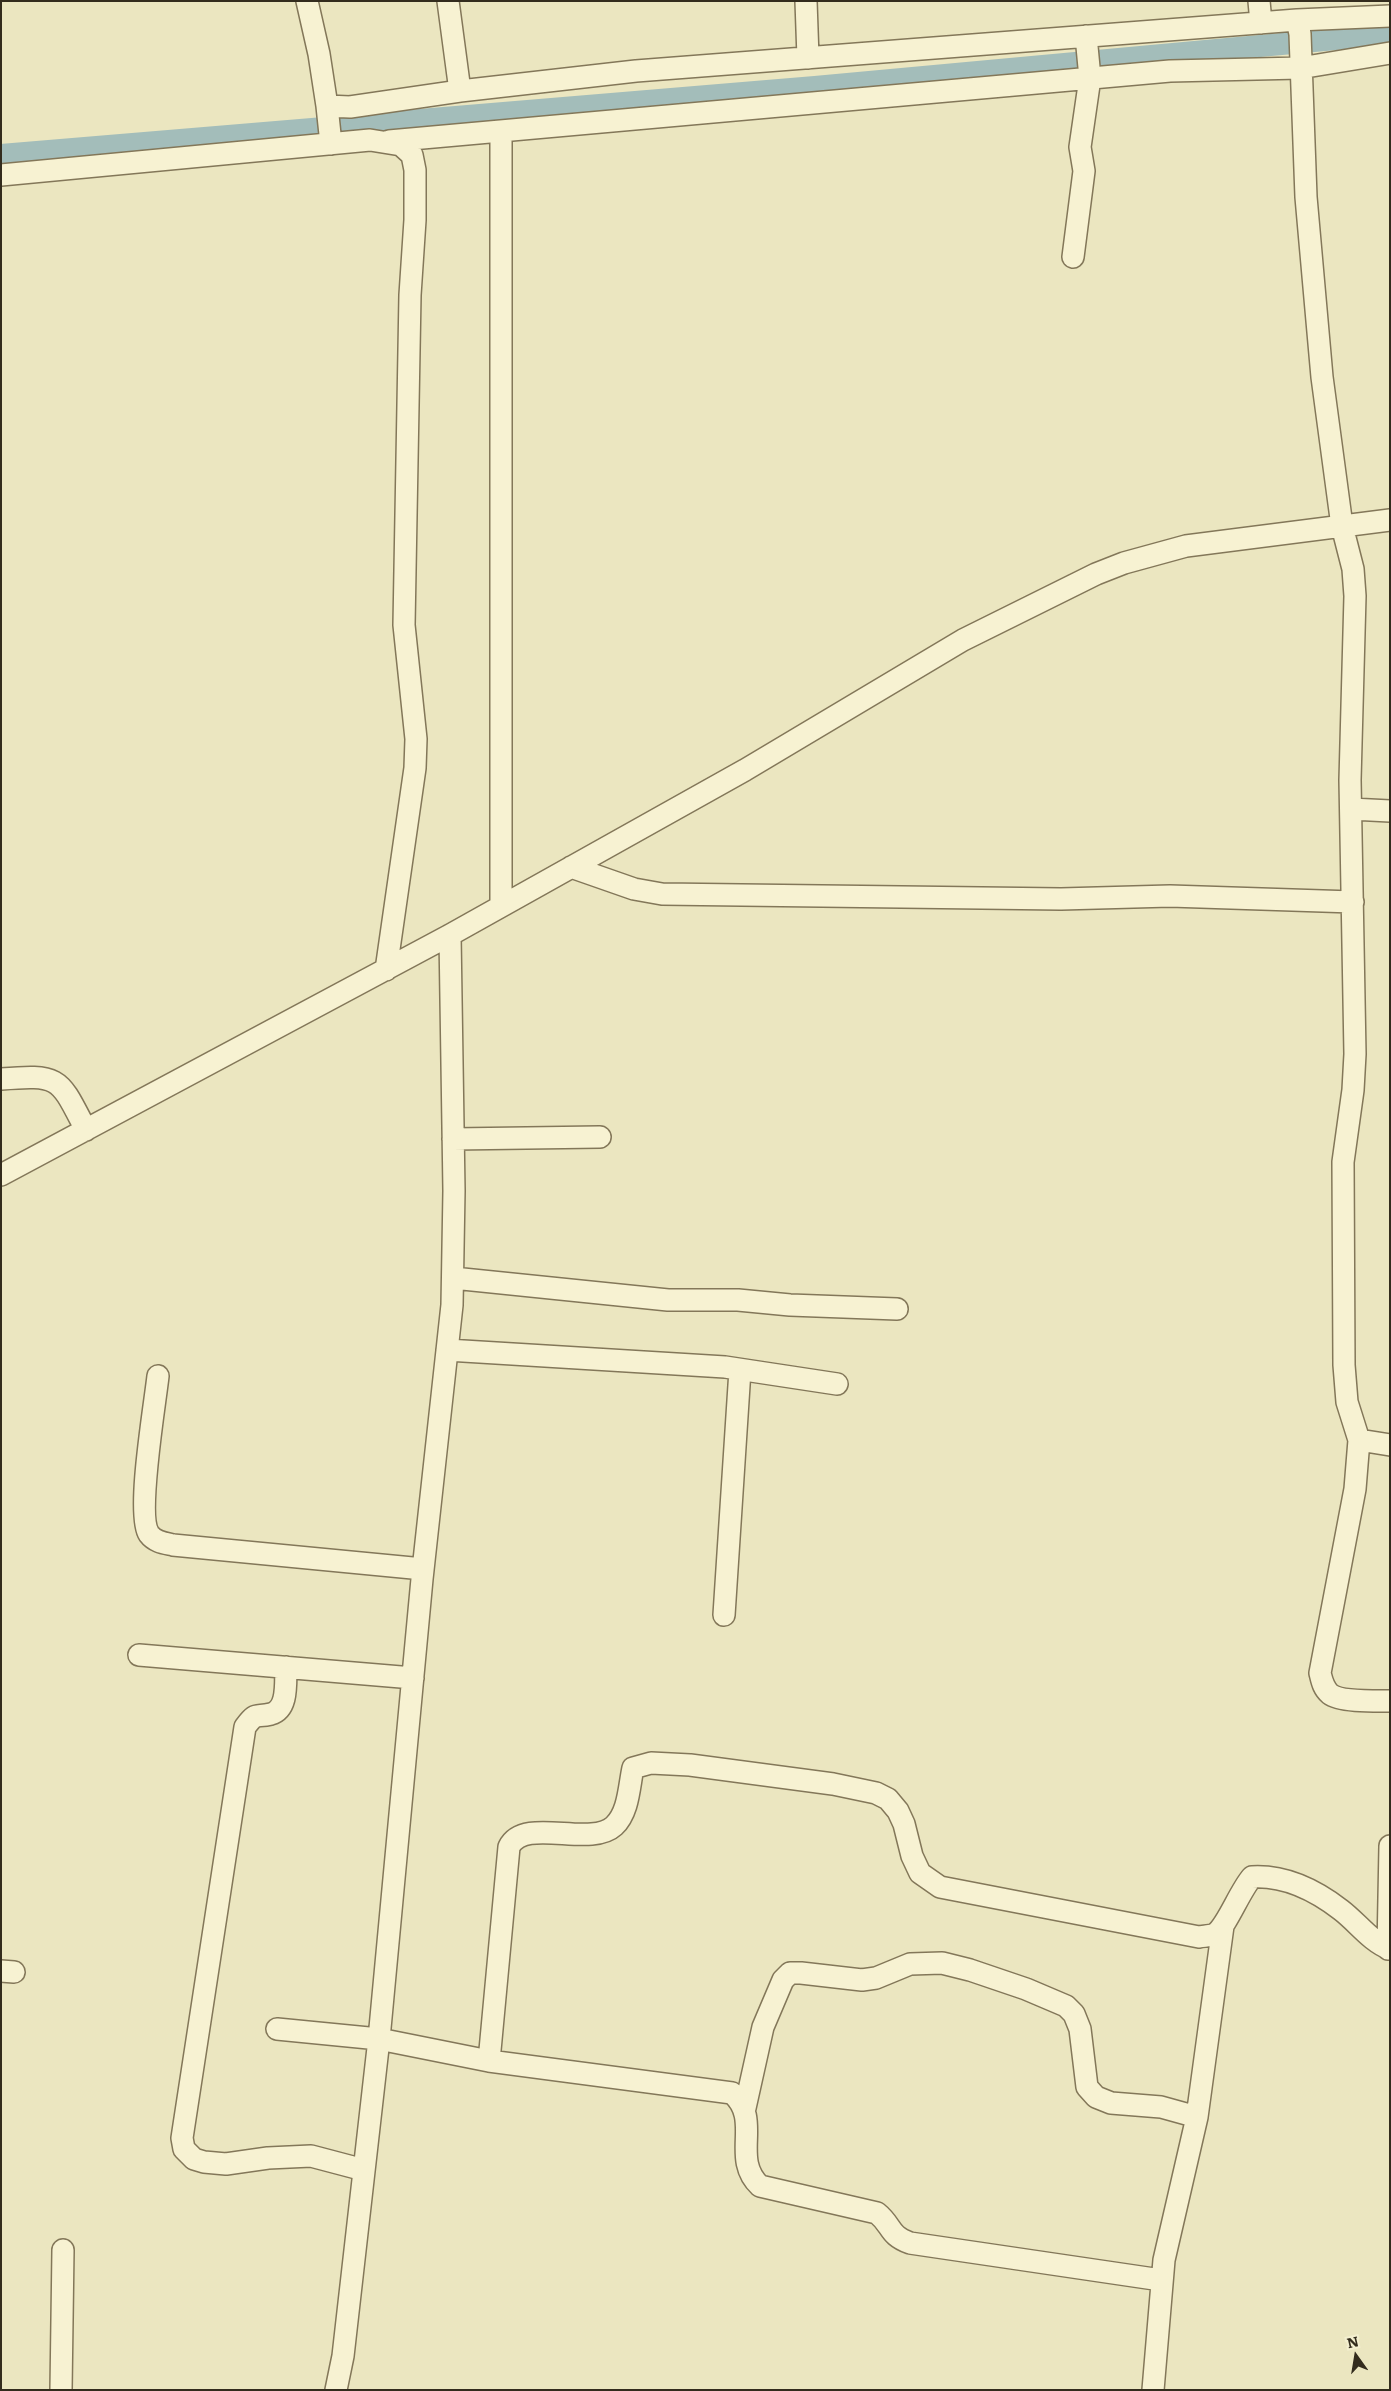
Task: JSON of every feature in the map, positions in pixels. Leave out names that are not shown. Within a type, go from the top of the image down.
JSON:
[{"type":"street","points":[[307,1],[319,54],[331,144]]},
{"type":"street","points":[[448,1],[460,91]]},
{"type":"street","points":[[806,1],[808,58]]},
{"type":"street","points":[[1259,1],[1261,22]]},
{"type":"street","points":[[1,175],[370,140],[389,141],[1170,71],[1300,44],[1390,16]]},
{"type":"street","points":[[327,106],[350,107],[460,91],[636,71],[1261,22],[1300,44],[1390,53]]},
{"type":"street","points":[[1073,257],[1084,171],[1080,147],[1090,78],[1086,36]]},
{"type":"street","points":[[1300,44],[1306,197],[1321,368],[1342,526],[1353,569],[1355,596],[1351,809],[1354,1054],[1353,1090],[1343,1162],[1344,1365],[1347,1402],[1359,1440],[1355,1489],[1320,1673],[1323,1686],[1332,1696],[1390,1701]]},
{"type":"street","points":[[501,131],[501,906]]},
{"type":"street","points":[[386,970],[416,768],[416,739],[404,625],[410,295],[415,220],[415,170],[412,155],[401,145],[389,141]]},
{"type":"street","points":[[1,1175],[450,935],[745,770],[963,640],[1096,574],[1124,563],[1186,546],[1390,520]]},
{"type":"street","points":[[1351,809],[1390,812]]},
{"type":"street","points":[[572,866],[618,884],[662,894],[1061,899],[1170,896],[1353,902]]},
{"type":"street","points":[[336,2390],[343,2356],[380,2039],[423,1569],[453,1278],[450,935]]},
{"type":"street","points":[[1,1079],[47,1077],[58,1084],[70,1098],[86,1130]]},
{"type":"street","points":[[453,1139],[600,1137]]},
{"type":"street","points":[[453,1278],[668,1300],[738,1300],[790,1305],[897,1310]]},
{"type":"street","points":[[447,1350],[725,1367],[837,1384]]},
{"type":"street","points":[[724,1615],[740,1370]]},
{"type":"street","points":[[158,1376],[144,1505],[148,1532],[158,1541],[173,1545],[423,1569]]},
{"type":"street","points":[[1359,1440],[1390,1445]]},
{"type":"street","points":[[139,1654],[413,1678]]},
{"type":"street","points":[[286,1668],[284,1698],[280,1708],[271,1714],[260,1714],[252,1718],[244,1727],[182,2138],[184,2149],[194,2159],[204,2162],[226,2164],[268,2158],[311,2156],[364,2170]]},
{"type":"street","points":[[489,2061],[510,1847],[513,1839],[524,1833],[595,1833],[613,1828],[621,1818],[634,1768],[651,1762],[690,1765],[833,1784],[876,1793],[888,1799],[898,1811],[904,1824],[912,1856],[920,1873],[940,1887],[1199,1937],[1213,1935],[1223,1926]]},
{"type":"street","points":[[1153,2390],[1161,2280],[1169,2234],[1197,2117],[1223,1926],[1242,1888],[1252,1877],[1266,1876],[1288,1879],[1310,1890],[1342,1911],[1374,1941],[1389,1949],[1390,1846]]},
{"type":"street","points":[[1161,2280],[910,2243],[897,2238],[885,2220],[877,2213],[760,2186],[752,2179],[747,2164],[745,2108],[763,2027],[784,1980],[790,1973],[801,1972],[862,1980],[876,1978],[910,1964],[936,1963],[979,1973],[1026,1989],[1066,2006],[1074,2014],[1080,2029],[1087,2087],[1096,2097],[1111,2103],[1161,2107],[1197,2117]]},
{"type":"street","points":[[278,2029],[380,2039],[489,2061],[716,2089],[732,2093],[745,2108]]},
{"type":"street","points":[[61,2390],[63,2250]]},
{"type":"waterway","points":[[1,155],[815,87],[1390,34]]}]
